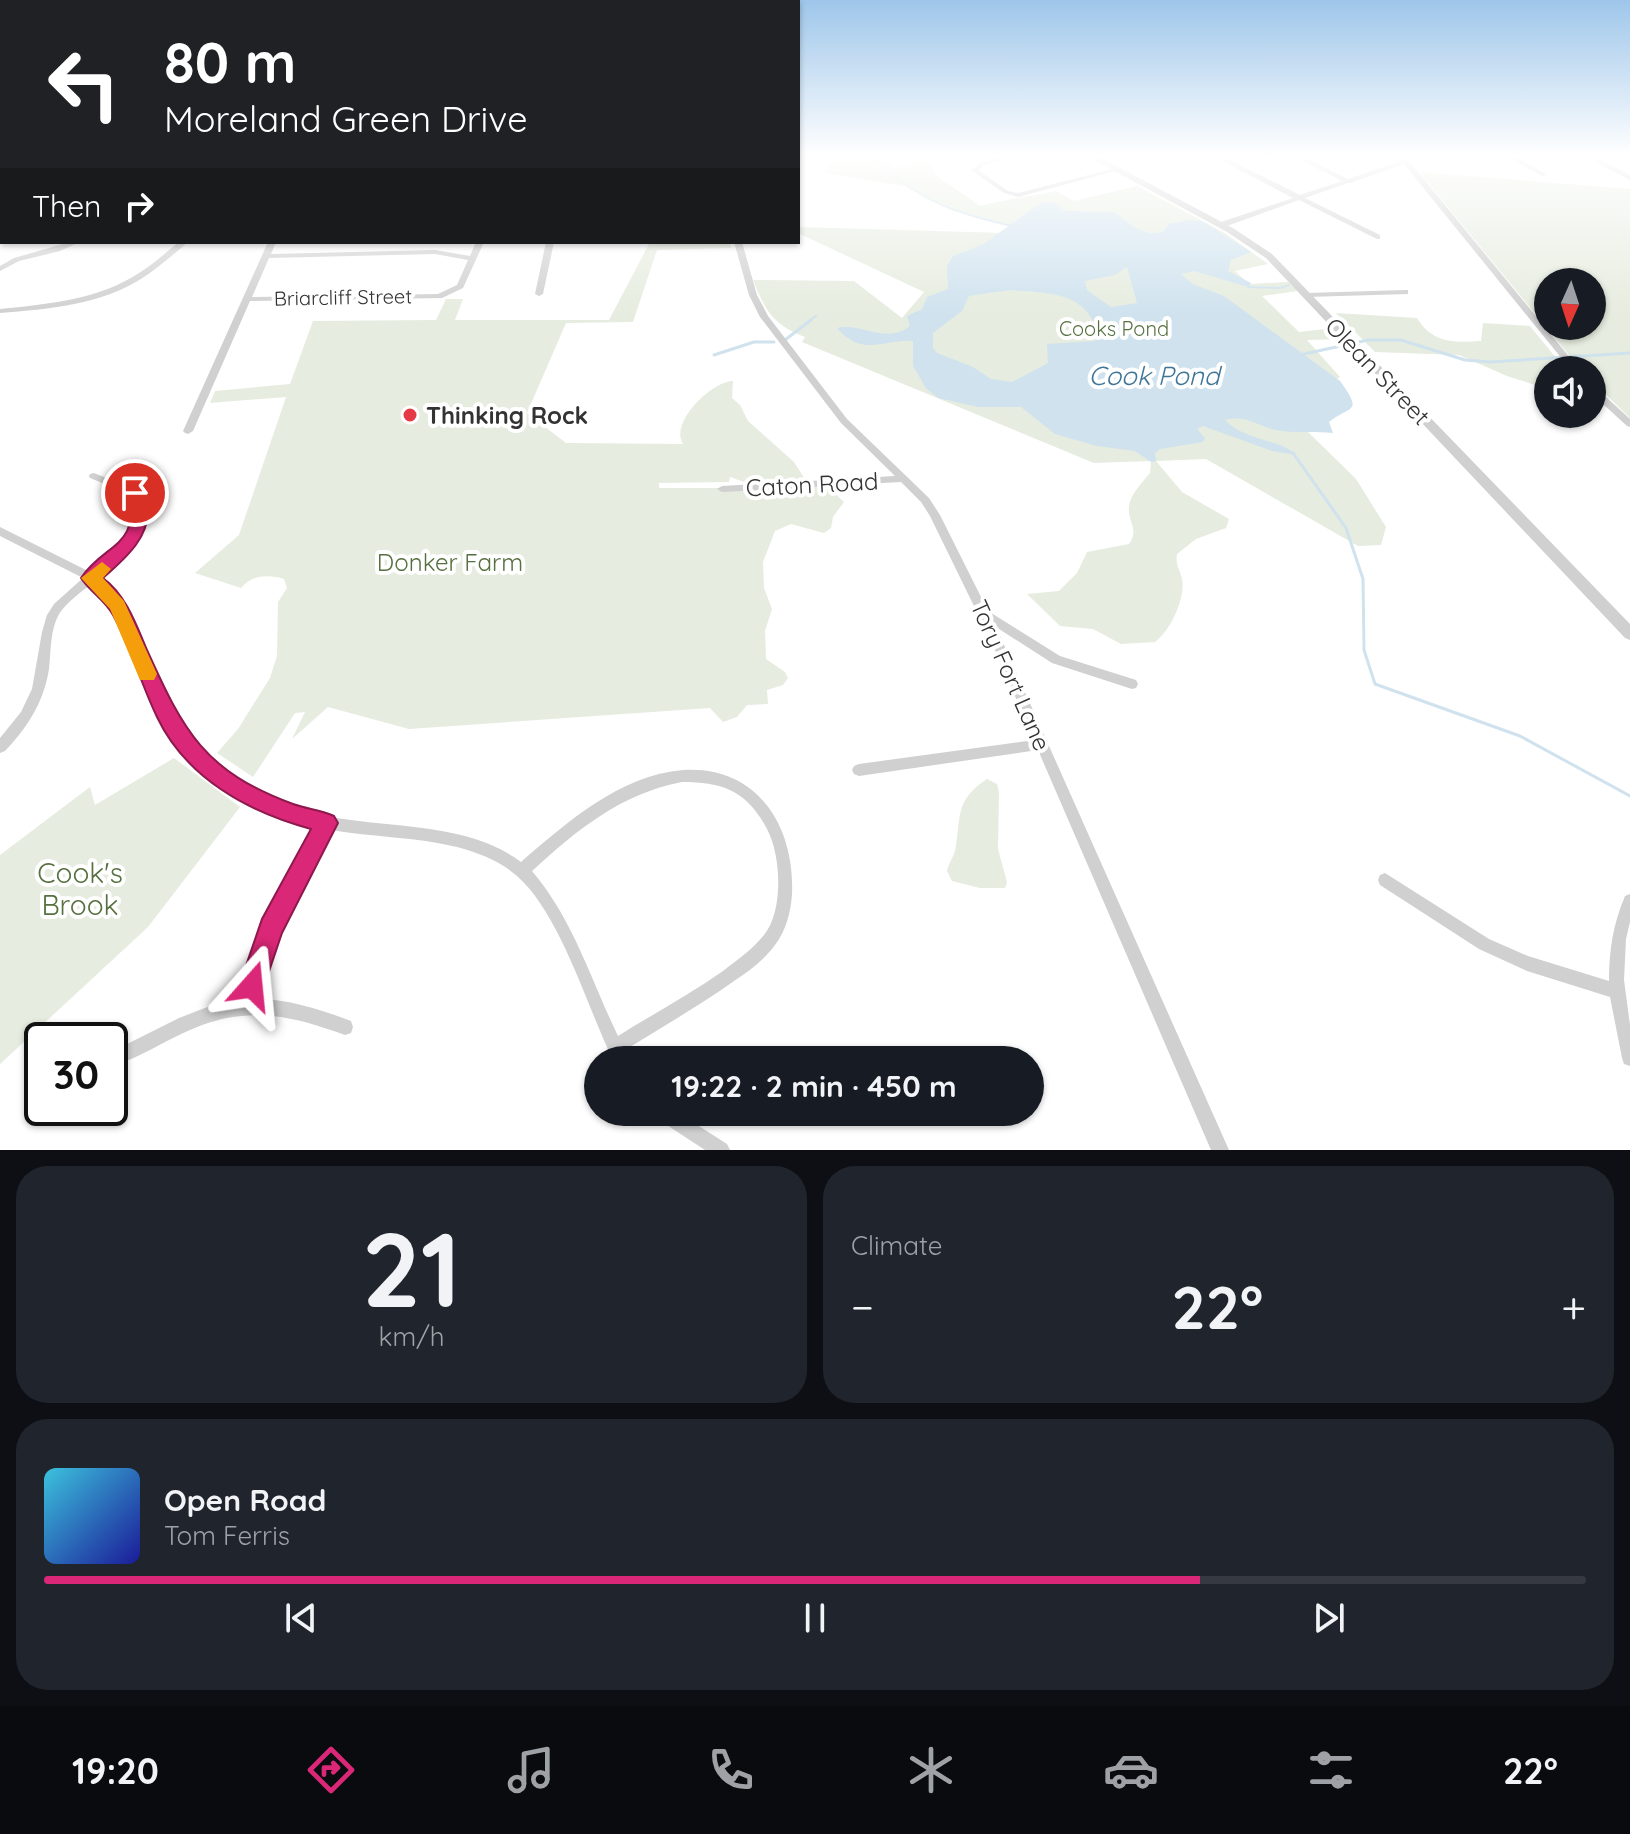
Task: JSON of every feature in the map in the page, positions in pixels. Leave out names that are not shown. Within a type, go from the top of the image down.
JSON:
[{"type":"street","name":"Olean Street","points":[[1190,209],[1264,252],[1630,634]]},
{"type":"street","points":[[1221,225],[1271,209]]},
{"type":"street","points":[[1320,209],[1377,237]]},
{"type":"street","points":[[1444,209],[1565,356]]},
{"type":"street","points":[[2,265],[49,254],[72,244]]},
{"type":"street","points":[[0,311],[65,304],[101,295],[142,275],[181,244]]},
{"type":"street","points":[[188,431],[271,244]]},
{"type":"street","points":[[266,256],[435,252],[470,258],[479,244]]},
{"type":"street","points":[[539,294],[550,244]]},
{"type":"street","name":"Tory Fort Lane","points":[[739,244],[753,295],[764,317],[844,421],[935,515],[986,614],[1220,1150]]},
{"type":"street","name":"Briarcliff Street","points":[[247,299],[439,296],[460,286],[470,258]]},
{"type":"street","points":[[1306,295],[1405,292]]},
{"type":"street","points":[[1606,402],[1630,424]]},
{"type":"street","points":[[0,747],[19,727],[33,703],[55,610],[125,547],[142,516],[135,493],[94,476]]},
{"type":"street","name":"Caton Road","points":[[722,489],[903,479]]},
{"type":"street","points":[[0,531],[105,589],[121,612],[166,715],[189,752],[213,773],[256,799],[289,813],[326,823],[467,844],[488,850],[522,871],[557,920],[615,1046]]},
{"type":"street","points":[[986,614],[1056,660],[1132,684]]},
{"type":"street","points":[[859,770],[1043,744]]},
{"type":"street","points":[[522,871],[595,811],[632,792],[674,777],[710,777],[734,785],[756,802],[774,824],[783,845],[787,873],[783,907],[771,939],[739,968],[630,1046]]},
{"type":"street","points":[[246,1005],[271,928],[326,823]]},
{"type":"street","points":[[1385,880],[1484,944],[1527,963],[1617,991]]},
{"type":"street","points":[[1630,901],[1619,954],[1617,991],[1630,1058]]},
{"type":"street","points":[[129,1052],[189,1022],[246,1005],[290,1008],[345,1027]]},
{"type":"street","points":[[684,1126],[721,1150]]},
{"type":"green space","name":"Cooks Pond","points":[[947,209],[1179,209],[1225,233],[1268,264],[1235,271],[1249,284],[1288,282],[1298,291],[1262,296],[1299,332],[1334,328],[1344,339],[1307,340],[1340,377],[1313,395],[1305,429],[1356,479],[1386,527],[1381,545],[1358,546],[1206,459],[1156,461],[1182,492],[1229,519],[1226,528],[1196,539],[1177,554],[1182,595],[1171,622],[1155,642],[1121,644],[1093,629],[1060,626],[1027,594],[1059,591],[1077,573],[1087,552],[1129,544],[1133,534],[1130,501],[1150,473],[1151,461],[1094,463],[802,342],[805,337],[778,322],[766,308],[753,280],[854,281],[902,318],[924,292],[800,234],[800,227],[1004,233],[1009,229],[1008,225]]},
{"type":"green space","points":[[1449,209],[1630,209],[1630,418],[1606,395],[1606,356],[1570,356],[1557,340],[1606,340],[1606,268],[1534,268],[1534,312]]},
{"type":"green space","name":"Donker Farm","points":[[649,244],[730,244],[731,248],[657,250],[633,322],[566,323],[527,413],[566,443],[683,444],[680,435],[687,415],[704,395],[733,381],[732,398],[740,405],[748,421],[794,462],[806,481],[829,488],[844,502],[833,517],[831,528],[824,533],[791,524],[775,531],[763,562],[764,588],[772,609],[765,631],[766,659],[785,672],[788,678],[783,685],[767,690],[768,704],[747,705],[737,717],[723,722],[710,708],[409,729],[328,707],[292,739],[305,712],[295,713],[253,777],[217,753],[238,729],[270,678],[277,656],[278,602],[287,588],[284,579],[278,577],[255,578],[241,588],[195,573],[239,535],[286,397],[210,403],[215,391],[290,384],[313,321],[436,320],[446,299],[463,299],[455,320],[609,320]],"holes":[[[730,477],[761,488],[659,488],[659,483],[729,482]]]},
{"type":"green space","points":[[1336,313],[1417,318],[1437,337],[1462,342],[1481,341],[1483,323],[1530,326],[1534,331],[1534,340],[1541,340],[1555,356],[1534,356],[1534,385],[1459,355],[1375,352]]},
{"type":"green space","name":"Cook's Brook","points":[[174,758],[240,807],[148,927],[45,1022],[24,1022],[24,1042],[0,1064],[0,855],[90,787],[95,805]]},
{"type":"green space","points":[[987,779],[997,784],[999,792],[998,849],[1007,882],[1005,888],[980,888],[952,881],[947,871],[965,801]]},
{"type":"water","name":"Cook Pond","points":[[1033,209],[1114,212],[1148,233],[1163,232],[1169,224],[1202,221],[1251,252],[1231,260],[1228,271],[1251,283],[1248,287],[1194,271],[1181,274],[1193,284],[1224,296],[1340,381],[1353,404],[1329,422],[1333,433],[1281,431],[1247,420],[1225,420],[1241,432],[1297,455],[1272,451],[1203,426],[1197,429],[1205,438],[1203,442],[1160,449],[1155,453],[1156,461],[1151,462],[1135,451],[1097,446],[1055,434],[1021,407],[978,407],[938,398],[926,388],[913,366],[913,341],[865,345],[846,337],[837,328],[892,333],[910,326],[907,316],[922,309],[927,297],[948,289],[947,266],[953,256],[982,245]],"holes":[[[1127,267],[1137,303],[1111,307],[1087,290],[1085,281],[1115,275]],[[1010,290],[1065,297],[1086,310],[1099,337],[1095,341],[1047,344],[1048,363],[1012,382],[991,379],[973,367],[937,353],[933,348],[933,333],[962,311],[969,296]]]},
{"type":"waterway","points":[[952,209],[1012,226]]},
{"type":"waterway","points":[[1248,287],[1280,288],[1289,285]]},
{"type":"waterway","points":[[808,322],[816,316]]},
{"type":"waterway","points":[[785,340],[811,320]]},
{"type":"waterway","points":[[1304,354],[1368,340],[1401,340],[1465,360],[1491,362],[1630,353]]},
{"type":"waterway","points":[[714,355],[754,342],[774,342]]},
{"type":"waterway","points":[[1293,453],[1346,528],[1363,579],[1364,650],[1375,684],[1520,736],[1630,796]]},
{"type":"slow traffic","points":[[102,569],[90,578],[105,589],[118,606],[147,674]]},
{"type":"place","name":"Thinking Rock","points":[[410,415]]},
{"type":"route","points":[[135,493],[142,508],[136,531],[118,555],[90,578],[105,589],[121,612],[166,715],[189,752],[227,783],[289,813],[326,823],[271,928],[252,986]]}]
